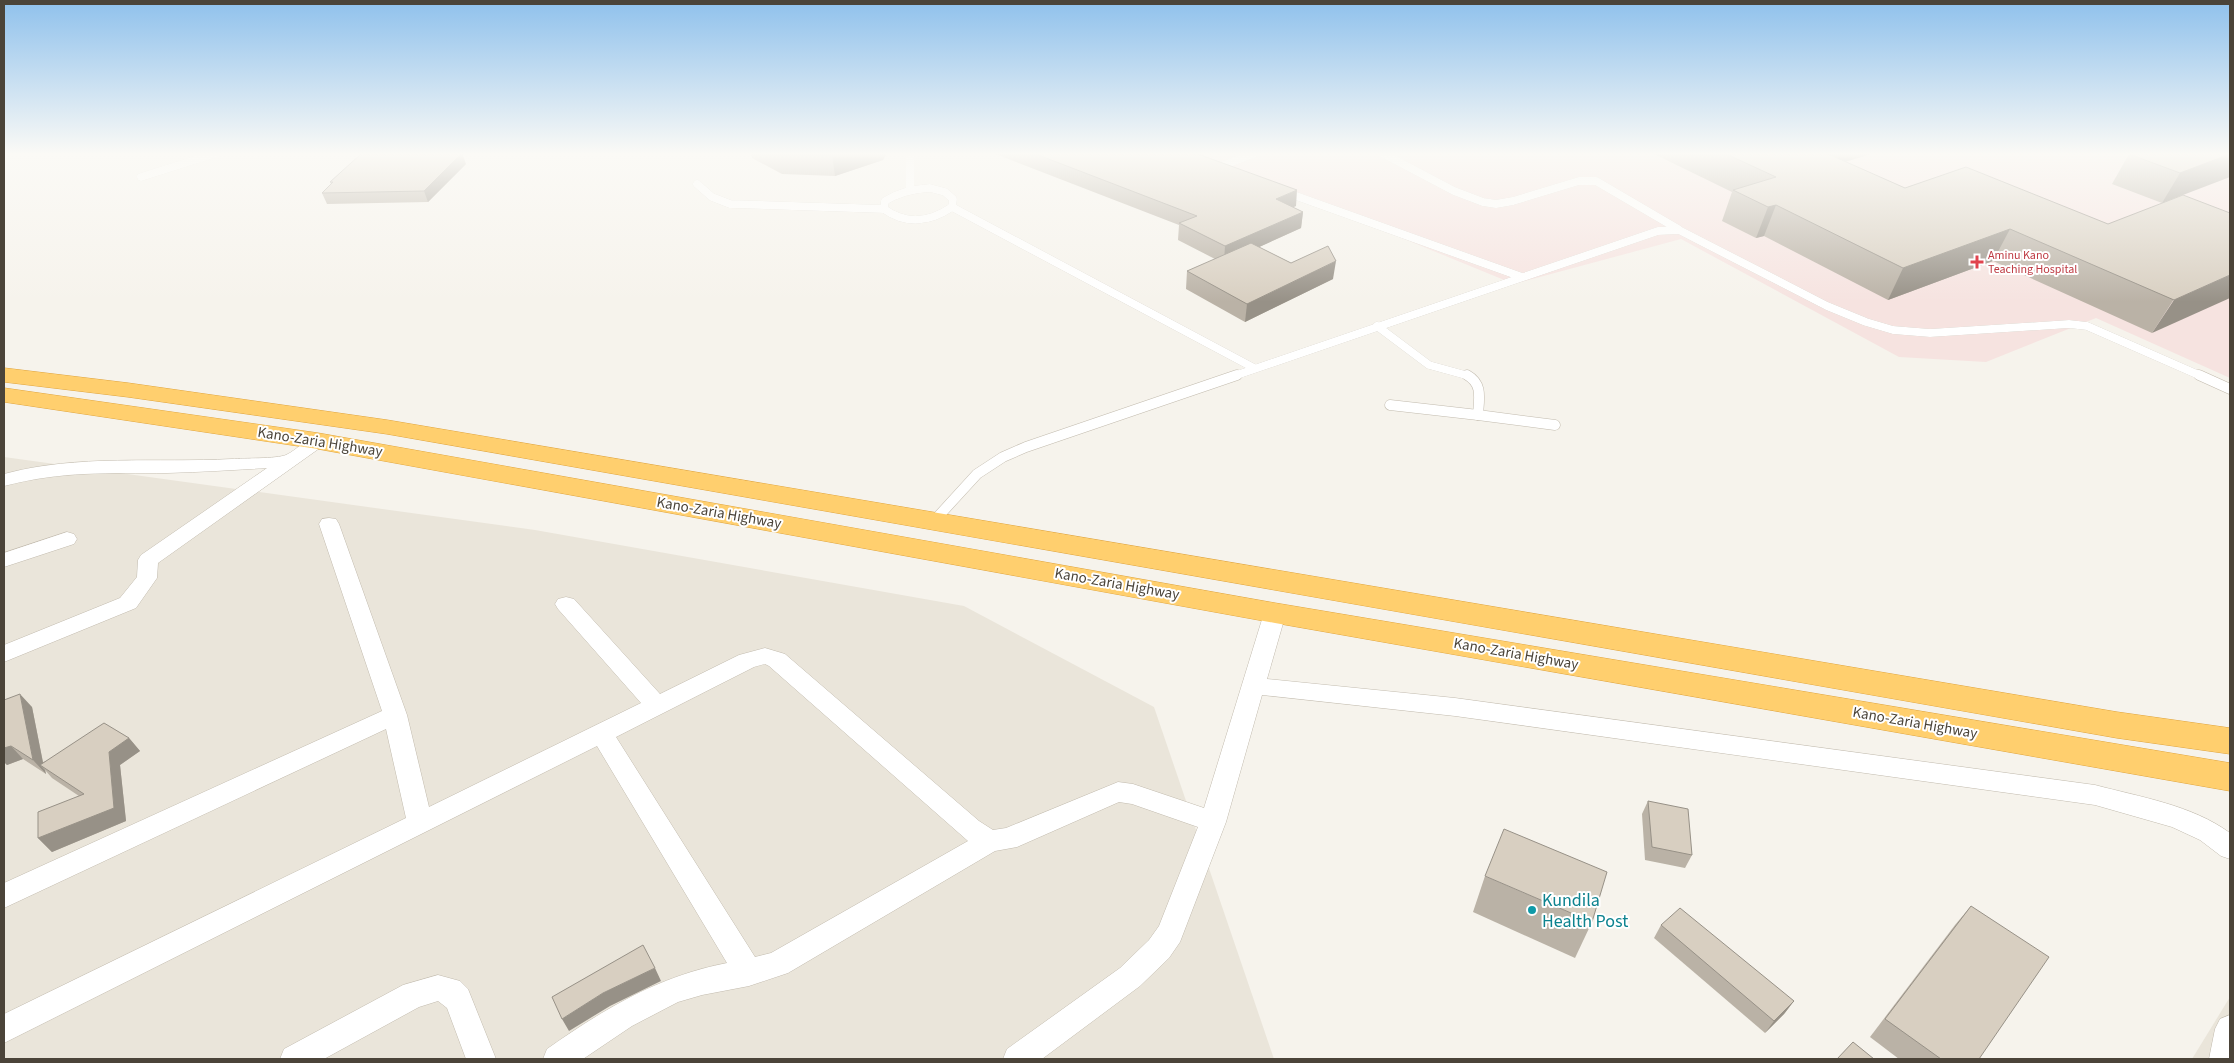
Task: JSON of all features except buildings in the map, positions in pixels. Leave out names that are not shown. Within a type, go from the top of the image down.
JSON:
[{"type":"highway","name":"Kano-Zaria Highway","points":[[4,374],[387,427],[2117,725],[2230,740]]},
{"type":"highway","name":"Kano-Zaria Highway","points":[[4,395],[318,440],[1275,613],[2230,777]]},
{"type":"street","points":[[4,654],[128,603],[147,578],[148,560],[318,440]]},
{"type":"street","points":[[4,480],[44,470],[92,466],[167,467],[288,461]]},
{"type":"street","points":[[329,524],[394,715],[420,824]]},
{"type":"street","points":[[4,560],[66,538]]},
{"type":"street","points":[[566,604],[657,706]]},
{"type":"street","points":[[1018,1059],[1130,977],[1159,949],[1170,933],[1214,822],[1275,613]]},
{"type":"street","points":[[4,1029],[747,661],[764,656],[777,660],[970,829],[990,841]]},
{"type":"street","points":[[1254,686],[1456,706],[2094,795],[2178,818],[2209,832],[2230,848]]},
{"type":"street","points":[[4,896],[394,715]]},
{"type":"street","points":[[602,734],[749,973]]},
{"type":"street","points":[[558,1059],[614,1019],[664,994],[706,980],[749,973],[778,964],[990,841],[1008,838],[1118,792],[1133,794],[1214,822]]},
{"type":"street","points":[[295,1059],[413,995],[438,988],[450,991],[458,999],[481,1059]]},
{"type":"street","points":[[2224,1059],[2230,1029]]},
{"type":"lane","points":[[726,203],[884,209],[892,216],[899,218],[926,219],[942,214],[952,207],[953,203]]},
{"type":"lane","points":[[884,209],[885,203]]},
{"type":"lane","points":[[1315,203],[1522,277]]},
{"type":"lane","points":[[1487,203],[1504,203]]},
{"type":"lane","points":[[1633,203],[1679,230],[1827,306],[1866,322],[1913,333],[2069,324],[2087,326],[2109,334],[2230,389]]},
{"type":"lane","points":[[952,207],[1254,368]]},
{"type":"lane","points":[[934,521],[977,474],[1003,458],[1064,433],[1658,231],[1679,230]]},
{"type":"lane","points":[[1376,326],[1430,364],[1464,373],[1476,380],[1480,391],[1478,415]]},
{"type":"lane","points":[[1390,405],[1555,426]]},
{"type":"shaded area","name":"Aminu Kano Teaching Hospital","points":[[1315,203],[2230,203],[2230,378],[2096,318],[1986,362],[1899,357],[1681,239],[1514,284]]},
{"type":"shaded area","points":[[4,457],[535,530],[964,606],[1154,707],[1274,1059],[4,1059]]},
{"type":"shaded area","points":[[2230,997],[2230,1059],[2192,1059]]},
{"type":"place","name":"Aminu Kano Teaching Hospital","points":[[1977,262]]},
{"type":"place","name":"Kundila Health Post","points":[[1532,910]]}]
